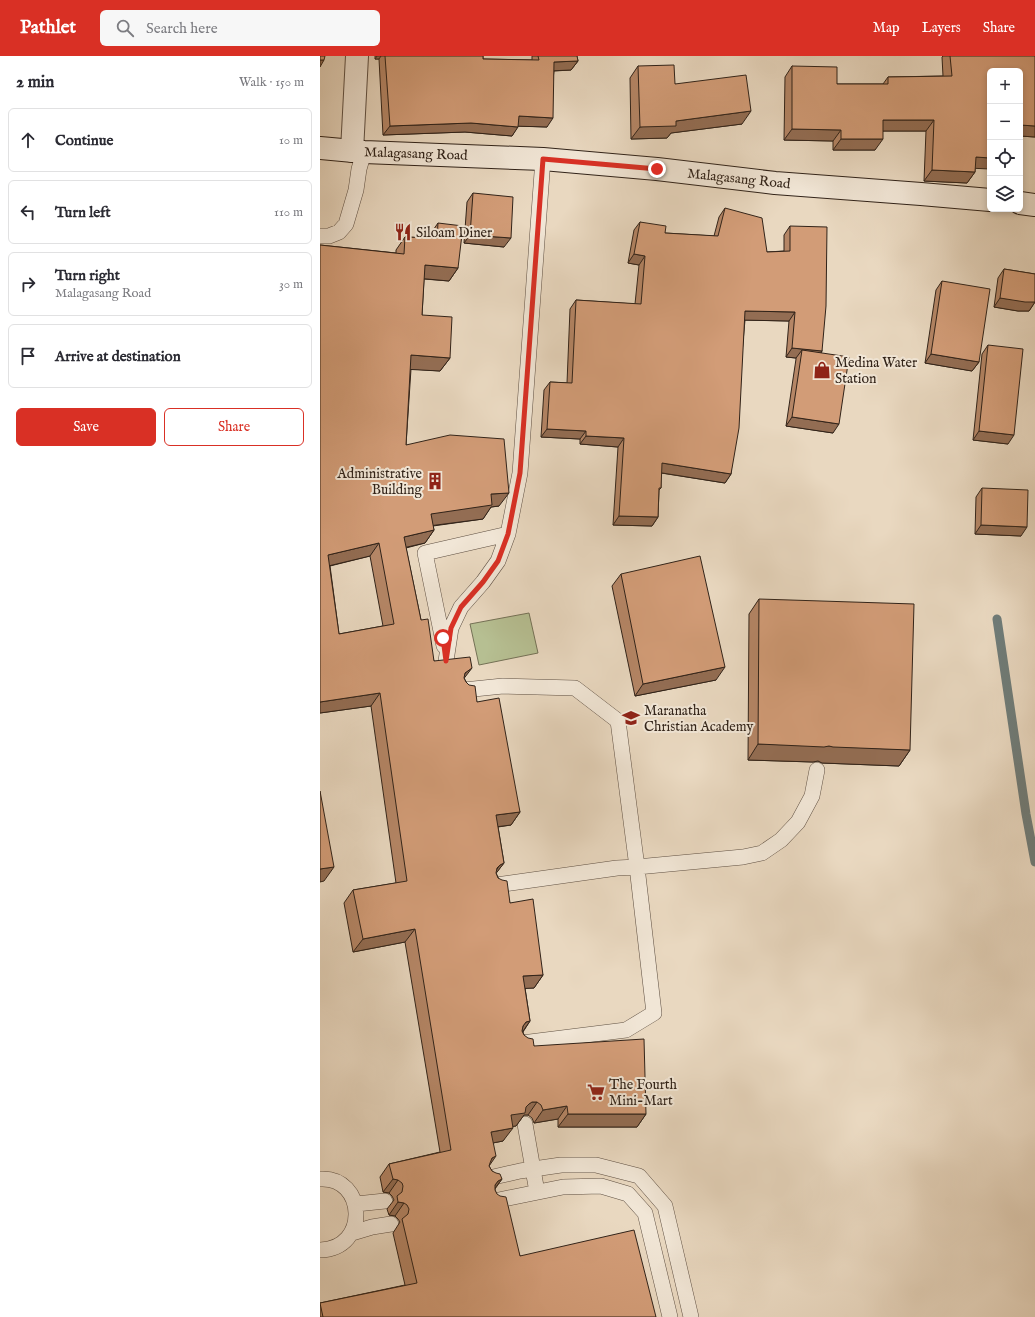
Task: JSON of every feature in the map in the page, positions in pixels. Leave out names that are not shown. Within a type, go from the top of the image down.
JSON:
[{"type":"main road","points":[[357,56],[358,151]]},
{"type":"main road","name":"Malagasang Road","points":[[320,148],[543,159],[657,169],[774,183],[987,200]]},
{"type":"main road","points":[[1023,203],[1035,205]]},
{"type":"lane","points":[[320,236],[330,236],[339,232],[346,224],[356,190],[359,168],[358,151]]},
{"type":"lane","points":[[508,534],[425,553],[447,666],[451,628],[457,614],[498,561],[508,534],[520,473],[543,159]]},
{"type":"lane","points":[[464,690],[503,686],[575,688],[618,721],[654,1013],[626,1030],[522,1043]]},
{"type":"lane","points":[[496,885],[617,868],[743,857],[762,853],[781,840],[798,822],[812,796],[817,770]]},
{"type":"lane","points":[[526,1124],[537,1192]]},
{"type":"lane","points":[[489,1178],[560,1165],[596,1165],[639,1176],[665,1206],[691,1317]]},
{"type":"lane","points":[[320,1179],[334,1181],[344,1187],[351,1194],[356,1204],[357,1219],[352,1233],[346,1241],[330,1250],[320,1250]]},
{"type":"lane","points":[[494,1201],[563,1187],[601,1186],[628,1194],[645,1213],[670,1317]]},
{"type":"lane","points":[[356,1204],[385,1201]]},
{"type":"lane","points":[[352,1233],[372,1227],[391,1224]]},
{"type":"green space","points":[[529,613],[538,653],[479,665],[470,624]]},
{"type":"building","points":[[320,56],[325,56],[324,60],[320,60]]},
{"type":"building","points":[[385,56],[483,56],[483,59],[539,60],[538,56],[577,56],[578,61],[554,62],[553,118],[519,116],[518,127],[471,123],[390,126]]},
{"type":"building","points":[[950,56],[1035,56],[1035,126],[1023,125],[1023,68],[987,68],[987,158],[976,157],[975,172],[932,170],[934,120],[883,120],[883,139],[841,139],[841,130],[792,129],[792,66],[837,67],[837,84],[888,84],[888,77],[952,76]]},
{"type":"building","points":[[674,65],[675,84],[746,75],[751,111],[676,121],[676,126],[640,127],[638,66]]},
{"type":"building","points":[[473,193],[513,197],[511,238],[470,235]]},
{"type":"building","points":[[725,208],[762,218],[767,252],[790,251],[790,226],[827,227],[826,306],[822,351],[792,348],[795,312],[745,311],[739,428],[731,474],[662,463],[658,517],[619,516],[624,438],[586,436],[586,431],[547,429],[550,382],[572,383],[576,300],[641,304],[645,256],[634,254],[640,222],[666,226],[665,233],[718,236]]},
{"type":"building","points":[[438,223],[463,226],[458,268],[425,265],[422,315],[452,317],[450,358],[411,355],[406,445],[450,435],[504,439],[509,493],[491,494],[492,505],[431,514],[434,530],[404,537],[421,620],[428,619],[434,661],[470,657],[472,668],[465,673],[464,678],[469,685],[475,686],[477,702],[499,698],[520,812],[496,815],[504,863],[497,868],[496,873],[498,878],[507,881],[510,903],[533,899],[543,975],[523,976],[530,1021],[526,1022],[522,1031],[528,1038],[533,1039],[534,1046],[644,1039],[646,1114],[568,1114],[567,1106],[543,1110],[541,1105],[537,1102],[532,1102],[526,1107],[525,1113],[511,1115],[513,1128],[491,1132],[496,1156],[492,1158],[489,1166],[492,1171],[500,1174],[502,1179],[495,1185],[495,1190],[500,1196],[506,1197],[520,1256],[634,1230],[656,1317],[323,1317],[320,1303],[417,1283],[402,1219],[408,1214],[409,1209],[404,1203],[398,1202],[397,1196],[402,1192],[403,1186],[398,1180],[393,1179],[389,1164],[451,1150],[415,929],[363,939],[353,890],[407,881],[380,693],[320,702],[320,245],[404,254],[405,237],[437,238]],"holes":[[[379,543],[394,624],[339,634],[328,555]]]},
{"type":"building","points":[[1004,269],[1035,274],[1035,302],[1000,298]]},
{"type":"building","points":[[942,281],[990,289],[979,362],[931,354]]},
{"type":"building","points":[[988,345],[1023,349],[1014,435],[979,431]]},
{"type":"building","points":[[802,350],[849,357],[839,424],[792,417]]},
{"type":"building","points":[[982,488],[1028,490],[1027,527],[981,525]]},
{"type":"building","points":[[700,556],[725,667],[643,684],[621,574]]},
{"type":"building","points":[[759,599],[914,604],[910,750],[758,744]]},
{"type":"building","points":[[320,791],[334,867],[320,869]]},
{"type":"waterway","points":[[997,619],[1026,814],[1035,862]]},
{"type":"place","name":"Siloam Diner","points":[[403,232]]},
{"type":"place","name":"Medina Water Station","points":[[822,370]]},
{"type":"place","name":"Administrative Building","points":[[435,481]]},
{"type":"place","name":"Maranatha Christian Academy","points":[[631,718]]},
{"type":"place","name":"The Fourth Mini-Mart","points":[[596,1092]]},
{"type":"route","points":[[443,638],[446,661],[451,628],[461,607],[483,582],[498,561],[508,534],[520,473],[543,159],[657,169]]}]
